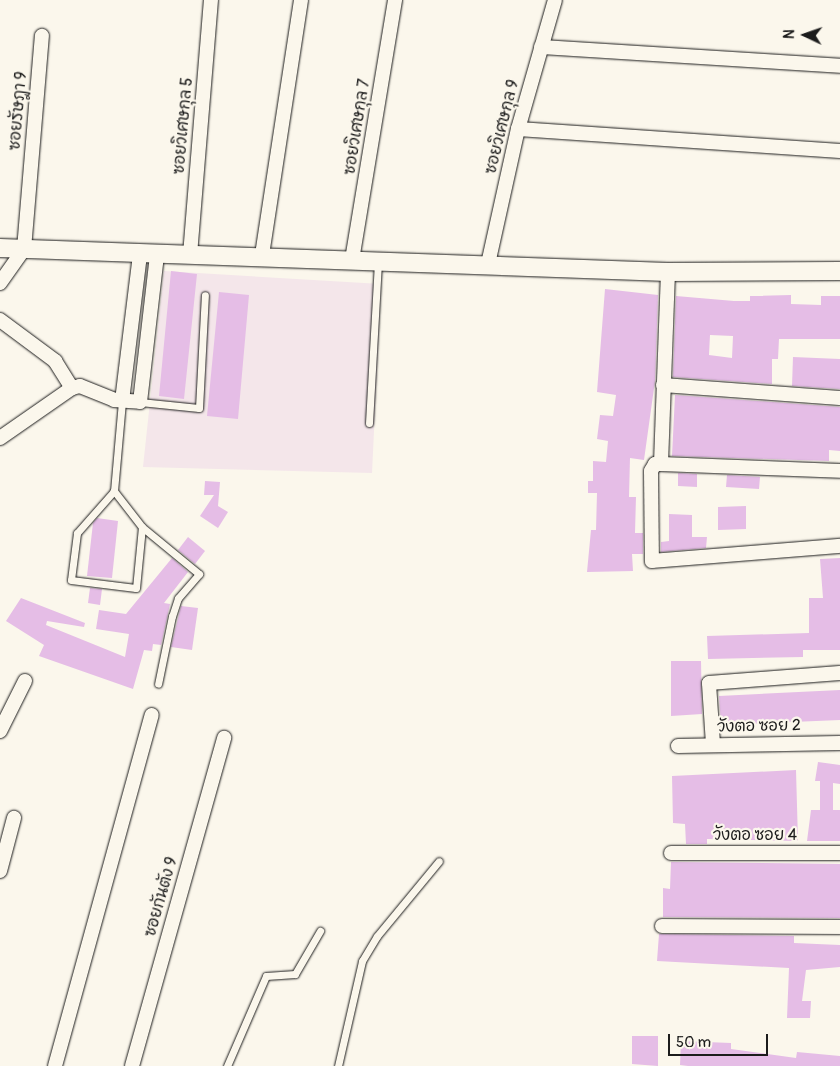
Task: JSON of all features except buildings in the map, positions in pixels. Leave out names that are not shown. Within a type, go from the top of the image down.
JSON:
[{"type":"street","name":"ซอยวิเศษกุล 5","points":[[190,255],[211,0]]},
{"type":"street","points":[[262,255],[301,0]]},
{"type":"street","name":"ซอยวิเศษกุล 7","points":[[352,260],[395,0]]},
{"type":"street","name":"ซอยวิเศษกุล 9","points":[[488,264],[518,129],[555,0]]},
{"type":"street","name":"ซอยรัษฎา 9","points":[[24,249],[42,36]]},
{"type":"street","points":[[541,47],[840,66]]},
{"type":"street","points":[[518,129],[840,151]]},
{"type":"street","points":[[0,248],[148,254],[262,255],[668,272],[840,271]]},
{"type":"street","points":[[0,283],[24,249]]},
{"type":"street","points":[[122,401],[148,254]]},
{"type":"street","points":[[0,438],[72,388],[80,386],[122,401],[140,402],[148,254]]},
{"type":"street","points":[[661,464],[668,272]]},
{"type":"street","points":[[0,320],[55,361],[72,388]]},
{"type":"street","points":[[663,385],[840,398]]},
{"type":"street","points":[[840,471],[661,464],[655,464],[651,471],[652,561],[840,546]]},
{"type":"street","points":[[713,744],[709,683],[840,673]]},
{"type":"street","points":[[0,731],[25,681]]},
{"type":"street","points":[[55,1066],[152,715]]},
{"type":"street","name":"ซอยกันตัง 9","points":[[132,1066],[224,738]]},
{"type":"street","name":"วังตอ ซอย 2","points":[[678,746],[840,743]]},
{"type":"street","points":[[0,871],[14,818]]},
{"type":"street","name":"วังตอ ซอย 4","points":[[671,853],[840,852]]},
{"type":"street","points":[[662,926],[840,927]]},
{"type":"lane","points":[[369,423],[378,261]]},
{"type":"lane","points":[[140,402],[199,408],[205,295]]},
{"type":"lane","points":[[122,401],[114,491],[77,533],[71,580],[136,588],[142,527]]},
{"type":"lane","points":[[114,491],[142,527],[199,574],[178,598],[172,616],[158,684]]},
{"type":"lane","points":[[338,1066],[362,961],[377,936],[439,861]]},
{"type":"lane","points":[[227,1066],[266,976],[295,974],[320,931]]},
{"type":"shaded area","points":[[164,271],[381,284],[372,473],[143,467]]}]
